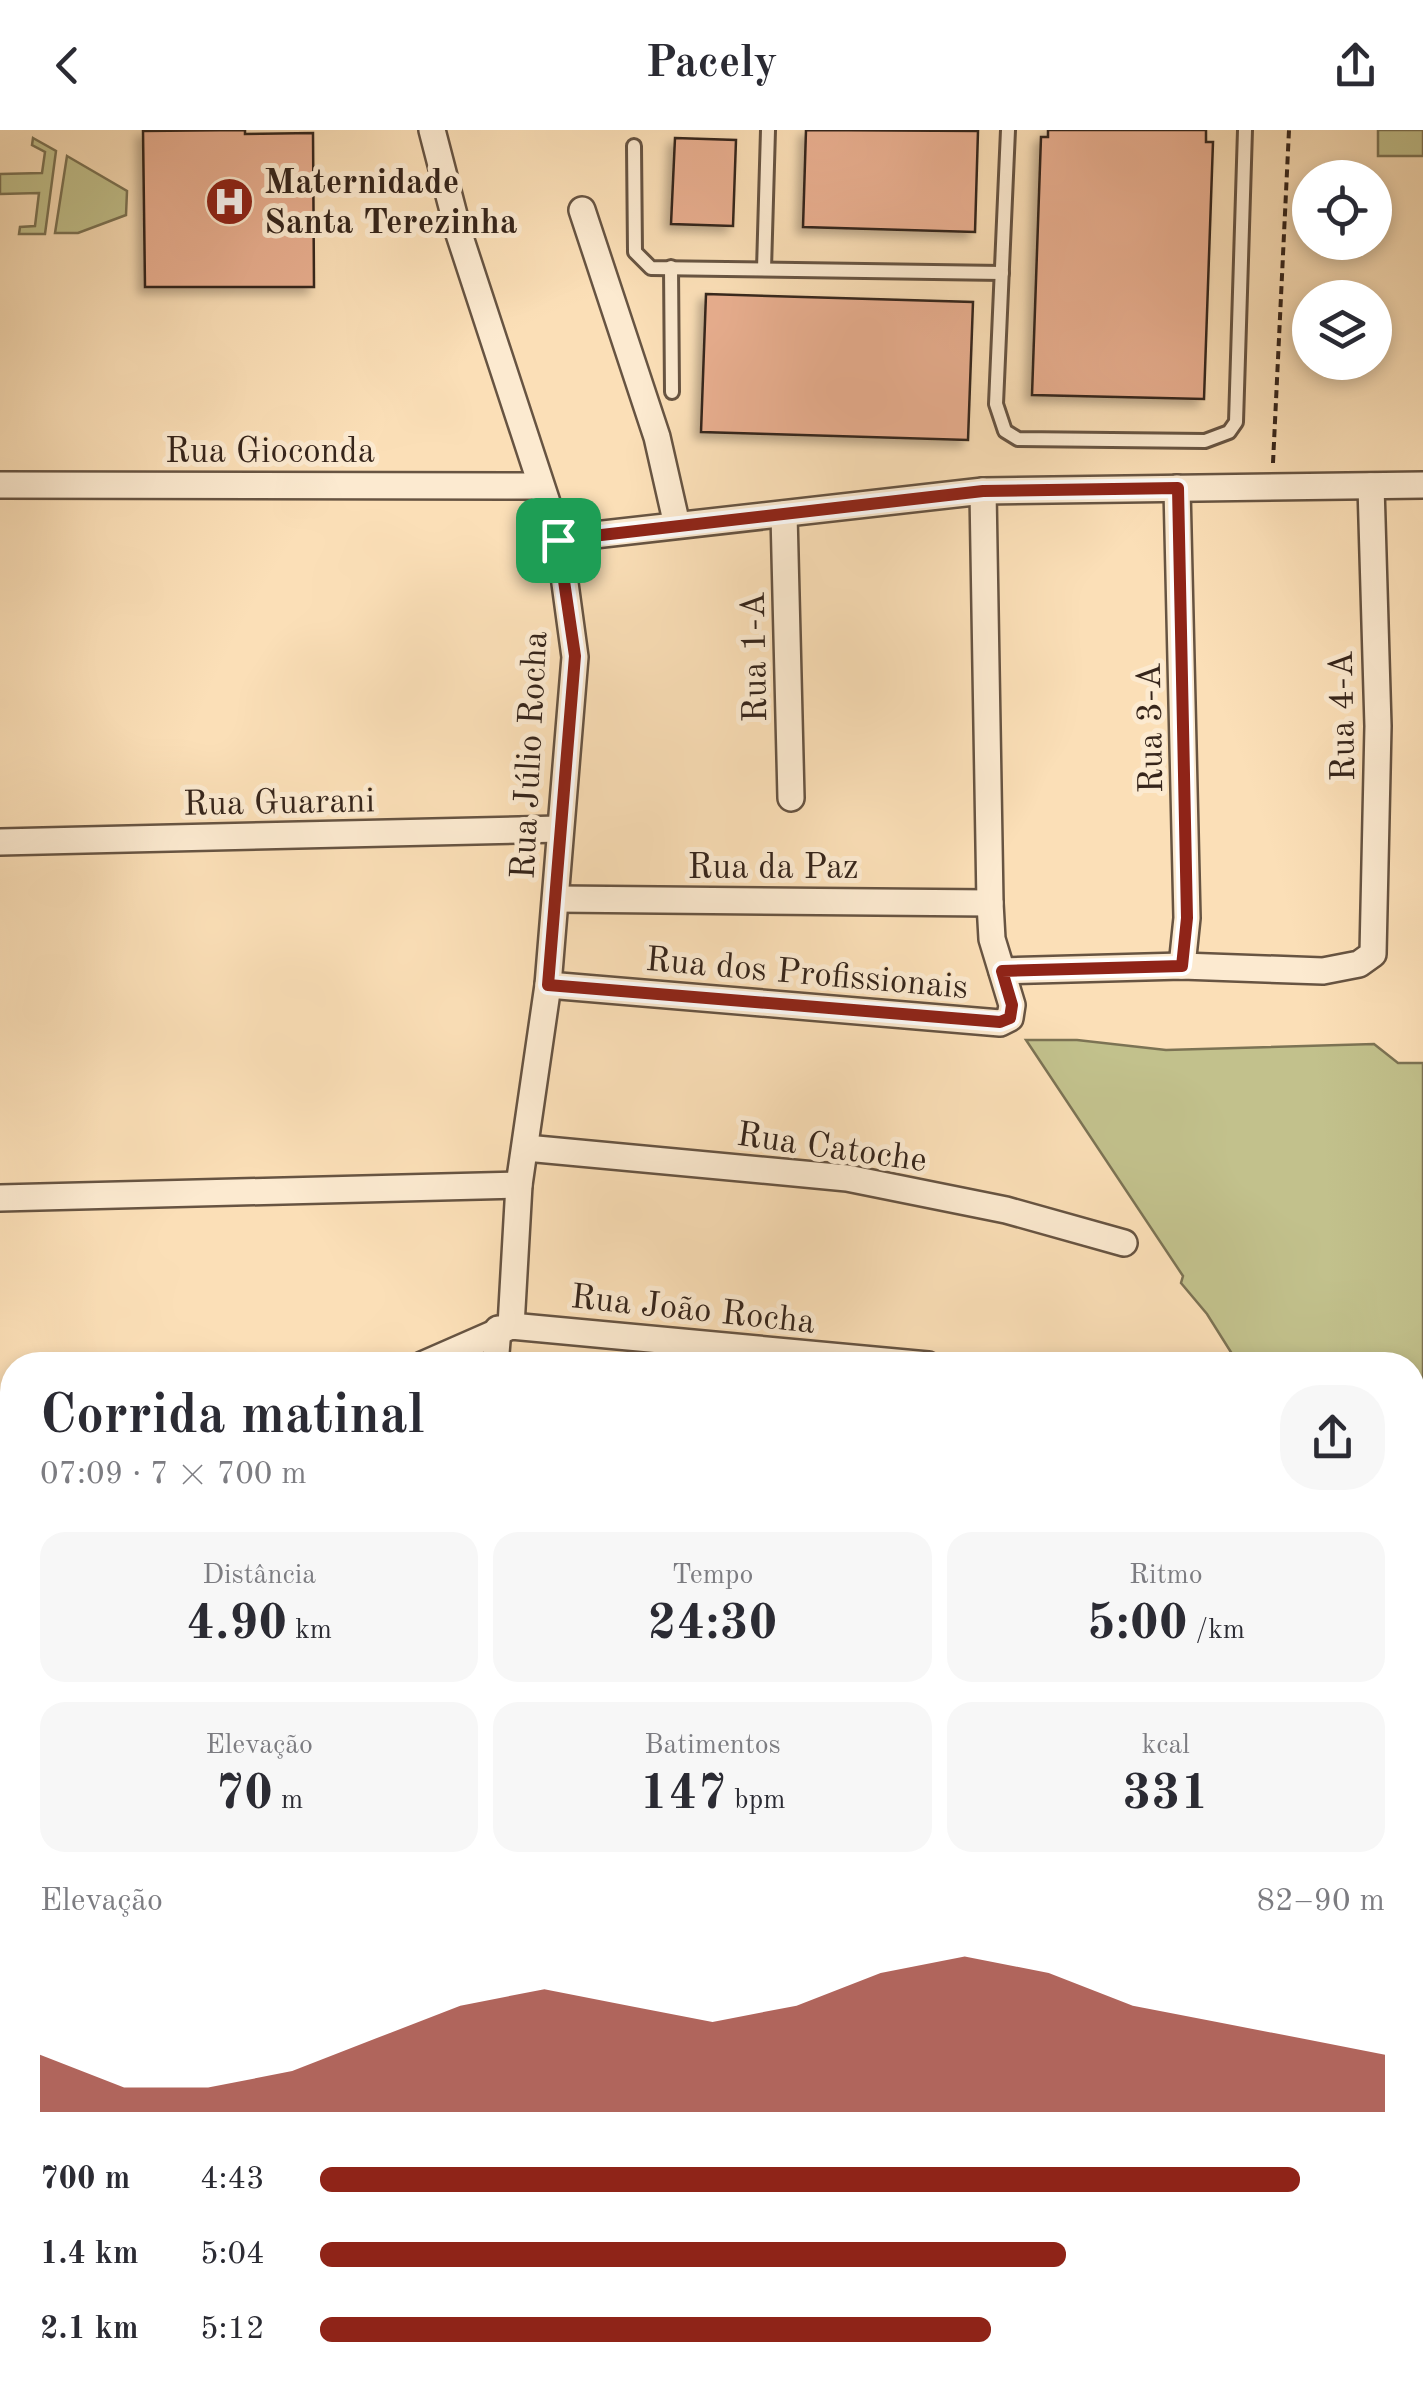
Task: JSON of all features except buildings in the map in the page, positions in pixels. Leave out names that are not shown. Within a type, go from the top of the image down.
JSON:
[{"type":"street","name":"Rua Júlio Rocha","points":[[432,130],[458,234],[558,540],[575,656],[548,985]]},
{"type":"street","points":[[582,210],[657,437],[677,525]]},
{"type":"street","name":"Rua Gioconda","points":[[0,484],[539,486]]},
{"type":"street","points":[[558,540],[983,491],[1423,485]]},
{"type":"street","name":"Rua 4-A","points":[[1370,486],[1378,726],[1376,946]]},
{"type":"street","name":"Rua 3-A","points":[[1178,488],[1187,918],[1182,966]]},
{"type":"street","name":"Rua dos Profissionais","points":[[548,985],[1000,1022],[1010,1018],[1012,1005],[992,939],[990,903],[983,491]]},
{"type":"street","name":"Rua 1-A","points":[[784,514],[792,798]]},
{"type":"street","name":"Rua Guarani","points":[[0,842],[559,829]]},
{"type":"street","name":"Rua da Paz","points":[[556,899],[990,903]]},
{"type":"street","name":"Rua dos Profissionais","points":[[1002,971],[1182,966],[1323,971],[1359,964],[1373,954],[1376,946]]},
{"type":"street","points":[[499,1352],[548,985]]},
{"type":"street","name":"Rua Catoche","points":[[526,1148],[847,1178],[1006,1210],[1124,1243]]},
{"type":"street","points":[[0,1198],[519,1184]]},
{"type":"street","points":[[451,1352],[504,1328]]},
{"type":"street","name":"Rua João Rocha","points":[[504,1328],[779,1352]]},
{"type":"lane","points":[[764,269],[768,130]]},
{"type":"lane","points":[[1008,130],[996,404],[1005,431],[1018,439],[1186,441],[1204,441],[1229,432],[1236,422],[1246,130]]},
{"type":"lane","points":[[634,146],[636,252],[644,265],[1002,273]]},
{"type":"lane","points":[[671,267],[672,392]]},
{"type":"path","points":[[1272,488],[1289,130]]},
{"type":"shaded area","points":[[1378,130],[1423,130],[1423,156],[1378,156]]},
{"type":"shaded area","points":[[33,138],[56,151],[45,234],[19,234],[20,227],[35,226],[39,193],[0,194],[0,174],[42,173],[45,152],[32,145]]},
{"type":"shaded area","points":[[67,156],[127,191],[126,215],[78,233],[55,233]]},
{"type":"shaded area","points":[[1026,1040],[1077,1040],[1166,1050],[1374,1044],[1398,1063],[1423,1063],[1423,1352],[1231,1352],[1181,1283],[1183,1276]]},
{"type":"place","name":"Maternidade Santa Terezinha","points":[[229,201]]},
{"type":"route","points":[[1178,488],[1187,918],[1182,966],[1002,971],[1012,1012],[1010,1018],[1000,1022],[548,985],[575,656],[558,540],[983,491],[1178,488]]}]
